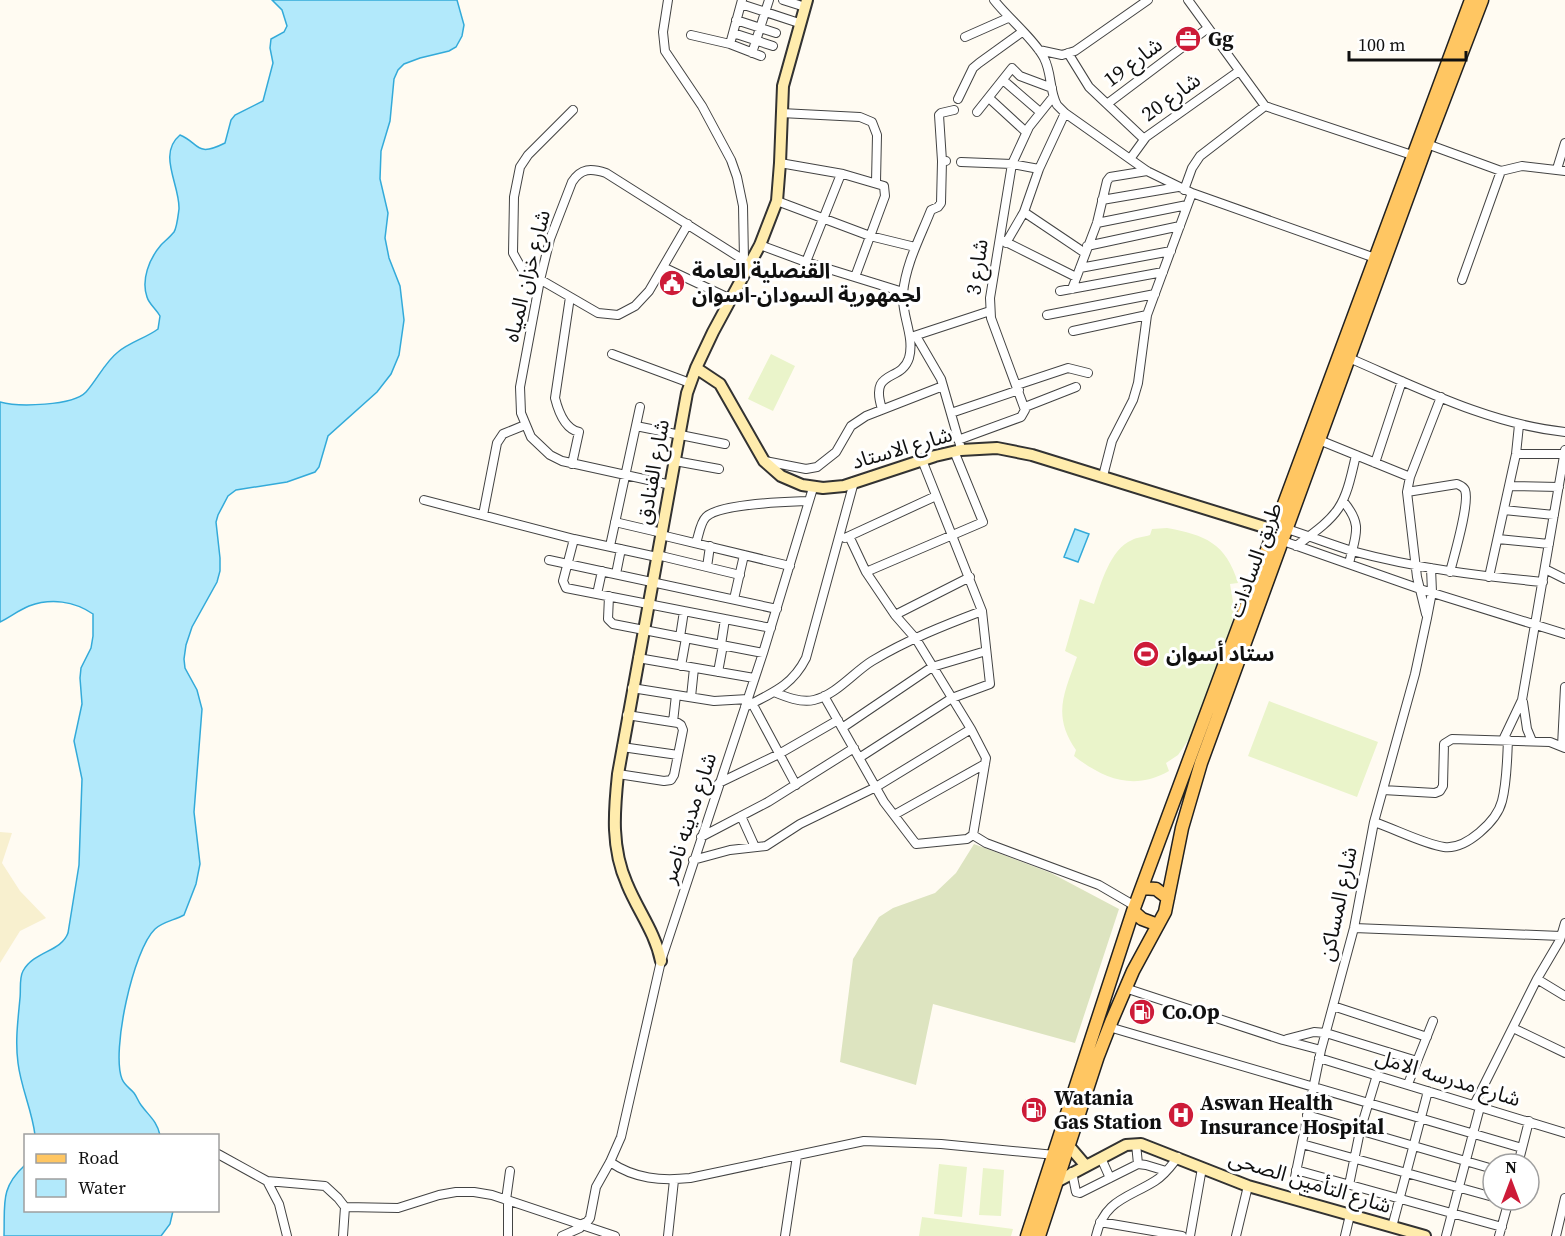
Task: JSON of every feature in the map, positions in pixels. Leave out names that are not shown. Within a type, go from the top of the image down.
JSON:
[{"type":"main road","name":"طريق السادات","points":[[1039,1236],[1125,988],[1165,912],[1186,812],[1204,754],[1427,144],[1468,23],[1471,0]]},
{"type":"main road","name":"طريق السادات","points":[[1027,1236],[1124,936],[1412,155],[1468,23],[1482,0]]},
{"type":"main road","points":[[1151,864],[1154,870],[1161,874],[1172,872]]},
{"type":"main road","points":[[1142,888],[1156,889],[1168,898]]},
{"type":"main road","points":[[1134,909],[1147,922],[1158,925]]},
{"type":"main road","points":[[1124,936],[1135,936],[1146,946]]},
{"type":"street","points":[[668,0],[663,32],[665,51],[702,106],[731,160],[737,177],[742,206],[747,262]]},
{"type":"street","points":[[752,52],[769,0]]},
{"type":"street","points":[[783,0],[806,3]]},
{"type":"street","points":[[994,0],[1039,50],[1046,62],[1053,97],[1057,105],[1147,171],[1185,190],[1375,258]]},
{"type":"street","points":[[1039,50],[1062,55],[1081,48],[1148,0]]},
{"type":"street","points":[[1188,0],[1265,106],[1412,155]]},
{"type":"street","points":[[730,44],[742,2],[799,23]]},
{"type":"street","name":"شارع الفنادق","points":[[661,961],[655,938],[627,885],[615,846],[613,826],[622,747],[690,383],[747,262],[760,244],[777,201],[783,86],[806,3]]},
{"type":"street","points":[[965,37],[1008,18]]},
{"type":"street","points":[[736,20],[776,33]]},
{"type":"street","name":"شارع 19","points":[[1107,104],[1208,28]]},
{"type":"street","points":[[958,99],[973,68],[1022,32]]},
{"type":"street","points":[[733,33],[773,46]]},
{"type":"street","points":[[691,35],[730,44],[761,56]]},
{"type":"street","points":[[1068,53],[1089,87],[1144,139]]},
{"type":"street","points":[[977,112],[1012,68],[1020,76],[1052,88]]},
{"type":"street","name":"شارع 20","points":[[1130,159],[1144,139],[1239,71]]},
{"type":"street","points":[[1003,80],[1040,112]]},
{"type":"street","name":"شارع 3","points":[[1025,407],[990,311],[990,298],[1012,164],[1026,132],[1053,97]]},
{"type":"street","points":[[988,98],[1026,132]]},
{"type":"street","points":[[1103,476],[1112,441],[1133,400],[1138,383],[1147,315],[1187,205],[1185,190],[1192,168],[1200,156],[1265,106]]},
{"type":"street","points":[[573,110],[528,155],[520,167],[516,182],[513,253],[522,269],[598,313],[607,316],[618,315],[635,306],[649,291],[688,224]]},
{"type":"street","points":[[866,572],[983,522],[958,447],[943,386],[933,365],[913,337],[903,306],[903,292],[910,258],[931,210],[938,207],[941,202],[944,161],[939,115],[954,110]]},
{"type":"street","points":[[781,113],[860,117],[872,122],[877,135],[876,182]]},
{"type":"street","points":[[1006,243],[1023,212],[1039,169],[1065,113]]},
{"type":"street","points":[[1427,144],[1501,171],[1522,166],[1561,170],[1565,143]]},
{"type":"street","points":[[961,162],[1012,164],[1039,169]]},
{"type":"street","points":[[780,164],[841,174],[884,186],[886,190],[855,277]]},
{"type":"street","name":"شارع خزان المياه","points":[[671,485],[561,461],[550,455],[531,437],[525,425],[519,400],[520,387],[550,239],[572,182],[584,171],[596,170],[606,173],[747,262]]},
{"type":"street","points":[[1072,289],[1097,223],[1107,181],[1110,177],[1147,171]]},
{"type":"street","points":[[1462,280],[1501,171]]},
{"type":"street","points":[[806,262],[841,174]]},
{"type":"street","points":[[1102,200],[1185,190]]},
{"type":"street","points":[[777,201],[870,236],[915,247]]},
{"type":"street","points":[[1097,223],[1187,205]]},
{"type":"street","points":[[1023,212],[1086,250],[1180,226]]},
{"type":"street","points":[[999,237],[1006,243],[1076,277]]},
{"type":"street","points":[[760,244],[806,262],[903,292]]},
{"type":"street","points":[[1080,267],[1171,251]]},
{"type":"street","points":[[663,267],[731,299]]},
{"type":"street","points":[[1060,291],[1163,272]]},
{"type":"street","points":[[1047,315],[1155,294]]},
{"type":"street","points":[[570,297],[555,398],[562,417],[573,431],[579,432],[572,464]]},
{"type":"street","points":[[913,337],[990,311]]},
{"type":"street","points":[[1073,331],[1147,315]]},
{"type":"street","points":[[882,409],[878,398],[879,386],[905,364],[909,358],[913,337]]},
{"type":"street","points":[[612,354],[690,383]]},
{"type":"street","points":[[1349,358],[1441,397],[1519,425],[1565,432]]},
{"type":"street","name":"شارع الاستاد","points":[[696,368],[720,384],[764,461],[791,481],[813,488],[834,488],[958,447],[997,448],[1103,476],[1274,530]]},
{"type":"street","points":[[951,413],[1068,368],[1088,373]]},
{"type":"street","points":[[1375,463],[1402,381]]},
{"type":"street","points":[[764,461],[806,469],[817,467],[836,452],[851,426],[882,409],[943,386]]},
{"type":"street","points":[[958,447],[1020,417],[1025,407],[1076,387]]},
{"type":"street","name":"شارع المساكن","points":[[1427,618],[1420,589],[1407,492],[1410,477],[1441,397]]},
{"type":"street","points":[[610,546],[640,407]]},
{"type":"street","points":[[483,515],[497,443],[503,434],[525,425]]},
{"type":"street","points":[[1489,577],[1516,454],[1519,425]]},
{"type":"street","points":[[636,426],[725,444]]},
{"type":"street","points":[[1320,441],[1410,477]]},
{"type":"street","points":[[1374,822],[1442,847],[1455,847],[1475,837],[1501,806],[1504,795],[1506,740],[1522,700],[1554,515],[1561,490],[1564,457],[1516,454]]},
{"type":"street","points":[[1296,546],[1329,522],[1343,501],[1356,455]]},
{"type":"street","points":[[859,758],[952,698],[990,684],[982,611],[922,460]]},
{"type":"street","points":[[675,461],[719,469]]},
{"type":"street","points":[[632,687],[676,695],[748,703],[774,692],[793,678],[806,658],[854,482]]},
{"type":"street","points":[[1407,492],[1457,484],[1465,491],[1466,505],[1450,572]]},
{"type":"street","points":[[1509,486],[1561,490]]},
{"type":"street","name":"شارع مدينه ناصر","points":[[582,1224],[590,1218],[596,1187],[621,1137],[661,961],[700,837],[748,703],[813,488]]},
{"type":"street","points":[[838,540],[936,496]]},
{"type":"street","points":[[424,500],[574,539],[740,575]]},
{"type":"street","points":[[696,543],[703,521],[711,513],[751,504],[809,501]]},
{"type":"street","points":[[1343,501],[1356,519],[1349,564]]},
{"type":"street","points":[[1504,510],[1554,515]]},
{"type":"street","points":[[615,522],[790,566]]},
{"type":"street","points":[[1285,535],[1309,536],[1352,550],[1417,566],[1489,577],[1543,582]]},
{"type":"street","points":[[1285,535],[1296,546],[1420,589],[1565,634]]},
{"type":"street","points":[[849,536],[866,572],[895,615],[916,639],[986,758],[973,835]]},
{"type":"street","points":[[574,539],[563,581],[564,586],[771,628]]},
{"type":"street","points":[[1498,539],[1549,544]]},
{"type":"street","points":[[707,567],[710,546]]},
{"type":"street","points":[[616,574],[621,549]]},
{"type":"street","points":[[734,599],[744,555]]},
{"type":"street","points":[[549,560],[777,609]]},
{"type":"street","name":"شارع المساكن","points":[[1295,1200],[1296,1170],[1320,1054],[1354,928],[1374,822],[1415,674],[1432,592],[1431,568]]},
{"type":"street","points":[[1545,569],[1565,579]]},
{"type":"street","points":[[597,594],[602,571]]},
{"type":"street","points":[[895,615],[970,577]]},
{"type":"street","points":[[609,596],[608,619],[611,623],[763,653]]},
{"type":"street","points":[[681,666],[684,611]]},
{"type":"street","points":[[774,692],[801,700],[813,700],[824,696],[872,661],[934,629],[982,611]]},
{"type":"street","points":[[718,672],[725,619]]},
{"type":"street","points":[[719,783],[840,724],[932,667],[986,651]]},
{"type":"street","points":[[638,658],[754,678]]},
{"type":"street","points":[[691,697],[694,668]]},
{"type":"street","points":[[1383,790],[1438,793],[1443,786],[1444,748],[1446,742],[1452,739],[1550,742],[1564,747],[1565,687]]},
{"type":"street","points":[[673,722],[676,695]]},
{"type":"street","points":[[824,696],[876,787],[916,844],[966,839],[973,835]]},
{"type":"street","points":[[1522,700],[1527,729],[1532,741]]},
{"type":"street","points":[[748,703],[796,785]]},
{"type":"street","points":[[618,774],[668,781],[674,775],[678,755],[682,727],[680,724],[627,716]]},
{"type":"street","points":[[693,860],[730,850],[766,846],[800,824],[876,787],[971,729]]},
{"type":"street","points":[[622,747],[678,755]]},
{"type":"street","points":[[700,837],[796,785],[854,748]]},
{"type":"street","points":[[894,815],[985,764]]},
{"type":"street","points":[[741,816],[755,847]]},
{"type":"street","points":[[973,835],[986,843],[1099,885],[1134,909]]},
{"type":"street","points":[[1354,928],[1563,934],[1513,1028],[1477,1106],[1473,1134],[1446,1236]]},
{"type":"street","points":[[1538,979],[1565,996]]},
{"type":"street","name":"شارع مدرسه الامل","points":[[1125,988],[1283,1040],[1377,1075],[1565,1133]]},
{"type":"street","points":[[1333,1006],[1426,1037]]},
{"type":"street","points":[[1408,1084],[1433,1021]]},
{"type":"street","points":[[1110,1027],[1522,1148]]},
{"type":"street","points":[[1513,1028],[1565,1053]]},
{"type":"street","points":[[1283,1040],[1314,1032],[1326,1033],[1417,1061]]},
{"type":"street","points":[[1349,1185],[1360,1131],[1377,1075]]},
{"type":"street","points":[[1392,1227],[1428,1090]]},
{"type":"street","points":[[1307,1115],[1481,1165]]},
{"type":"street","points":[[1521,1152],[1529,1121]]},
{"type":"street","points":[[610,1162],[643,1178],[674,1180],[797,1156],[845,1144],[877,1140],[1054,1155]]},
{"type":"street","points":[[1058,1181],[1126,1145],[1136,1143],[1138,1164]]},
{"type":"street","name":"شارع التأمين الصحى","points":[[1136,1143],[1178,1157],[1248,1186],[1425,1236]]},
{"type":"street","points":[[1302,1143],[1481,1194]]},
{"type":"street","points":[[1069,1146],[1086,1166]]},
{"type":"street","points":[[219,1156],[267,1181],[325,1186],[345,1207]]},
{"type":"street","points":[[785,1236],[797,1156]]},
{"type":"street","points":[[1096,1236],[1100,1222],[1109,1208],[1120,1199],[1155,1181],[1178,1157]]},
{"type":"street","points":[[1101,1158],[1110,1178]]},
{"type":"street","points":[[1072,1172],[1074,1188],[1080,1193],[1138,1164],[1167,1171]]},
{"type":"street","points":[[1190,1236],[1202,1168]]},
{"type":"street","points":[[1296,1170],[1452,1213],[1501,1232],[1505,1212]]},
{"type":"street","points":[[508,1236],[507,1201],[510,1172]]},
{"type":"street","points":[[668,1236],[674,1180]]},
{"type":"street","points":[[267,1181],[279,1203],[287,1236]]},
{"type":"street","points":[[1236,1236],[1248,1186]]},
{"type":"street","points":[[345,1207],[398,1208],[439,1195],[474,1192],[615,1236]]},
{"type":"street","points":[[1556,1236],[1565,1198]]},
{"type":"street","points":[[343,1236],[345,1207]]},
{"type":"street","points":[[1345,1236],[1350,1215]]},
{"type":"street","points":[[1100,1222],[1182,1236]]},
{"type":"street","points":[[562,1236],[580,1228],[582,1224]]},
{"type":"shaded area","points":[[0,832],[12,833],[2,863],[20,891],[46,918],[20,931],[0,963]]},
{"type":"green space","points":[[771,354],[795,366],[773,411],[748,399]]},
{"type":"green space","name":"ستاد أسوان","points":[[1167,528],[1203,538],[1220,550],[1227,559],[1238,583],[1230,584],[1234,608],[1232,623],[1194,732],[1178,755],[1166,763],[1169,771],[1144,780],[1120,780],[1097,771],[1074,756],[1076,750],[1064,726],[1062,715],[1065,693],[1077,657],[1065,651],[1080,599],[1094,604],[1107,568],[1118,551],[1134,539],[1150,535],[1152,529]]},
{"type":"green space","points":[[1269,701],[1378,742],[1357,797],[1248,756]]},
{"type":"green space","points":[[974,844],[1051,873],[1119,909],[1075,1043],[933,1004],[916,1085],[840,1062],[853,959],[879,917],[893,908],[935,893],[956,873]]},
{"type":"green space","points":[[939,1164],[967,1167],[962,1217],[934,1214]]},
{"type":"green space","points":[[983,1168],[1004,1170],[1001,1216],[979,1215]]},
{"type":"green space","points":[[922,1217],[1013,1229],[1011,1236],[919,1236]]},
{"type":"water","points":[[272,0],[457,0],[464,25],[462,36],[456,47],[404,64],[398,70],[394,79],[390,121],[381,151],[380,179],[388,213],[385,238],[389,258],[400,286],[404,320],[399,355],[391,374],[377,392],[328,436],[319,467],[315,472],[287,482],[236,490],[228,496],[218,515],[216,522],[220,571],[217,582],[192,627],[184,659],[185,668],[197,690],[202,709],[194,812],[200,864],[196,884],[184,915],[155,929],[139,958],[126,1002],[119,1047],[122,1079],[155,1122],[160,1134],[35,1134],[17,1055],[21,981],[23,971],[28,964],[60,944],[68,933],[79,865],[82,779],[74,741],[82,704],[81,668],[91,648],[93,614],[78,606],[62,602],[46,602],[22,609],[0,622],[0,402],[19,405],[45,404],[79,397],[86,392],[118,352],[158,329],[160,316],[148,300],[145,284],[147,270],[153,257],[176,227],[179,209],[170,160],[173,143],[180,135],[203,149],[225,143],[231,120],[235,115],[263,101],[273,63],[271,39],[284,32],[287,26],[282,10]]},
{"type":"water","points":[[1075,529],[1089,534],[1078,562],[1064,557]]},
{"type":"water","points":[[24,1166],[24,1212],[173,1212],[170,1224],[161,1236],[4,1236],[4,1205],[11,1181]]},
{"type":"place","name":"Gg","points":[[1188,39]]},
{"type":"place","name":"القنصلية العامة لجمهورية السودان-اسوان","points":[[672,283]]},
{"type":"place","name":"ستاد أسوان","points":[[1146,654]]},
{"type":"place","name":"Co.Op","points":[[1142,1012]]},
{"type":"place","name":"Watania Gas Station","points":[[1034,1110]]},
{"type":"place","name":"Aswan Health Insurance Hospital","points":[[1181,1115]]}]
